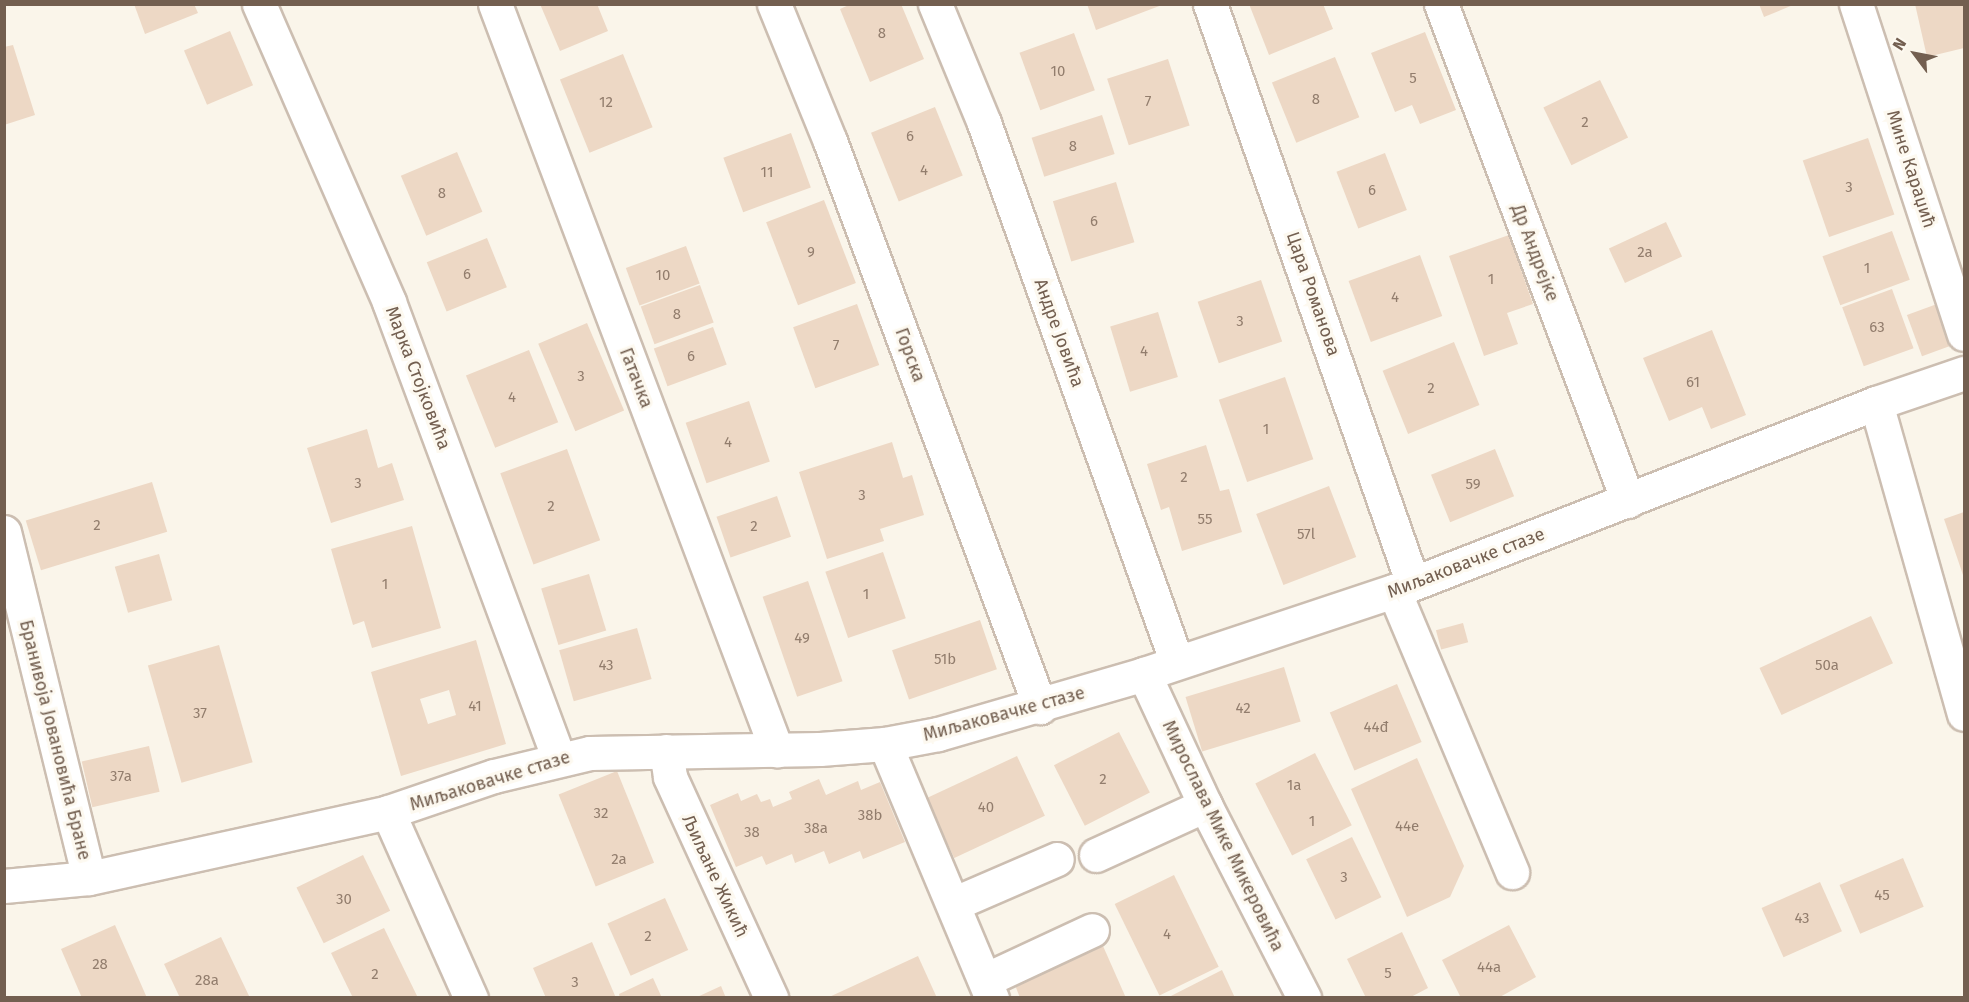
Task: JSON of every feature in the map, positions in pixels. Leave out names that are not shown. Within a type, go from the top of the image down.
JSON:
[{"type":"street","name":"Марка Стојковића","points":[[259,4],[389,302],[559,759]]},
{"type":"street","name":"Гатачка","points":[[495,4],[777,751]]},
{"type":"street","name":"Горска","points":[[774,4],[830,141],[1040,707]]},
{"type":"street","name":"Андре Јовића","points":[[935,4],[984,123],[1177,663]]},
{"type":"street","name":"Цара Романова","points":[[1210,4],[1403,587],[1512,872]]},
{"type":"street","name":"Др Андрејке","points":[[1441,4],[1628,501]]},
{"type":"street","name":"Мине Караџић","points":[[1856,4],[1965,334]]},
{"type":"street","name":"Миљаковачке стазе","points":[[4,886],[89,878],[388,812],[559,759],[590,753],[777,751],[885,744],[1040,707],[1403,587],[1876,403],[1965,373]]},
{"type":"street","points":[[1876,403],[1965,714]]},
{"type":"street","name":"Бранивоја Јовановића Бране","points":[[4,532],[89,878]]},
{"type":"street","name":"Мирослава Мике Микеровића","points":[[1144,674],[1205,805],[1304,998]]},
{"type":"street","points":[[885,744],[989,989],[1092,930]]},
{"type":"street","name":"Љиљане Жикић","points":[[666,752],[670,777],[771,998]]},
{"type":"street","points":[[1096,855],[1205,805]]},
{"type":"street","points":[[388,812],[471,998]]},
{"type":"street","points":[[953,904],[1058,860]]},
{"type":"building","points":[[134,4],[194,4],[198,13],[145,34]]},
{"type":"building","points":[[540,4],[597,4],[608,31],[560,51]]},
{"type":"building","points":[[851,4],[901,4],[924,59],[870,82],[840,9]]},
{"type":"building","points":[[1087,4],[1162,4],[1162,5],[1096,30]]},
{"type":"building","points":[[1249,4],[1323,4],[1333,29],[1269,55]]},
{"type":"building","points":[[1759,4],[1793,4],[1793,5],[1764,17]]},
{"type":"building","points":[[1915,4],[1964,4],[1964,48],[1927,57]]},
{"type":"building","points":[[230,31],[253,85],[207,105],[184,51]]},
{"type":"building","points":[[1425,32],[1456,110],[1420,124],[1412,105],[1395,112],[1371,53]]},
{"type":"building","points":[[1074,33],[1095,90],[1040,110],[1019,53]]},
{"type":"building","points":[[13,45],[35,115],[4,125],[4,47]]},
{"type":"building","points":[[623,54],[653,127],[590,153],[560,79]]},
{"type":"building","points":[[1335,57],[1359,117],[1296,143],[1272,82]]},
{"type":"building","points":[[1168,59],[1190,126],[1129,145],[1107,79]]},
{"type":"building","points":[[1600,80],[1628,138],[1571,165],[1543,108]]},
{"type":"building","points":[[935,107],[963,176],[899,201],[871,133]]},
{"type":"building","points":[[1102,115],[1115,154],[1044,177],[1032,138]]},
{"type":"building","points":[[791,133],[811,188],[743,212],[723,158]]},
{"type":"building","points":[[1868,138],[1894,215],[1829,237],[1803,160]]},
{"type":"building","points":[[457,152],[482,212],[426,236],[401,176]]},
{"type":"building","points":[[1385,153],[1407,210],[1358,229],[1336,172]]},
{"type":"building","points":[[1116,182],[1134,242],[1071,262],[1053,201]]},
{"type":"building","points":[[824,200],[856,283],[798,305],[766,222]]},
{"type":"building","points":[[1666,222],[1682,256],[1625,283],[1609,249]]},
{"type":"building","points":[[1892,231],[1910,280],[1840,305],[1822,256]]},
{"type":"building","points":[[1509,235],[1533,304],[1507,313],[1518,344],[1484,356],[1449,256]]},
{"type":"building","points":[[487,238],[507,287],[447,311],[427,262]]},
{"type":"building","points":[[686,246],[700,284],[640,305],[626,268]]},
{"type":"building","points":[[1420,255],[1442,316],[1371,342],[1349,281]]},
{"type":"building","points":[[1261,280],[1282,341],[1219,363],[1198,302]]},
{"type":"building","points":[[700,285],[714,323],[654,344],[641,307]]},
{"type":"building","points":[[1892,289],[1914,348],[1864,366],[1842,307]]},
{"type":"building","points":[[857,304],[879,365],[815,388],[793,327]]},
{"type":"building","points":[[1937,304],[1952,345],[1922,356],[1907,315]]},
{"type":"building","points":[[1158,312],[1178,377],[1130,392],[1110,327]]},
{"type":"building","points":[[587,323],[624,410],[575,431],[538,344]]},
{"type":"building","points":[[713,327],[727,365],[667,386],[654,349]]},
{"type":"building","points":[[1712,330],[1746,415],[1711,429],[1702,407],[1669,421],[1643,358]]},
{"type":"building","points":[[1454,342],[1479,405],[1408,434],[1383,371]]},
{"type":"building","points":[[529,350],[558,422],[495,448],[466,375]]},
{"type":"building","points":[[1285,377],[1313,459],[1247,482],[1219,400]]},
{"type":"building","points":[[749,401],[770,462],[706,483],[686,423]]},
{"type":"building","points":[[367,429],[378,468],[392,463],[404,500],[331,523],[307,448]]},
{"type":"building","points":[[892,442],[903,478],[912,475],[924,515],[880,529],[884,541],[827,559],[799,472]]},
{"type":"building","points":[[1206,445],[1220,491],[1229,489],[1242,532],[1182,551],[1169,507],[1161,510],[1147,464]]},
{"type":"building","points":[[567,449],[600,540],[533,564],[500,473]]},
{"type":"building","points":[[1495,449],[1514,496],[1450,522],[1431,475]]},
{"type":"building","points":[[152,482],[167,532],[41,570],[26,521]]},
{"type":"building","points":[[1329,486],[1356,557],[1283,585],[1256,514]]},
{"type":"building","points":[[777,496],[791,537],[730,557],[716,517]]},
{"type":"building","points":[[1964,512],[1964,578],[1944,519]]},
{"type":"building","points":[[412,526],[441,628],[372,648],[364,621],[353,625],[331,549]]},
{"type":"building","points":[[883,552],[906,618],[848,638],[825,572]]},
{"type":"building","points":[[159,554],[172,600],[128,613],[115,567]]},
{"type":"building","points":[[589,574],[606,630],[558,645],[541,589]]},
{"type":"building","points":[[808,581],[843,681],[797,697],[763,597]]},
{"type":"building","points":[[1871,616],[1893,663],[1782,715],[1760,668]]},
{"type":"building","points":[[980,620],[997,669],[909,699],[892,650]]},
{"type":"building","points":[[1463,623],[1468,642],[1441,650],[1436,630]]},
{"type":"building","points":[[637,628],[652,679],[574,701],[559,650]]},
{"type":"building","points":[[476,640],[506,744],[401,776],[371,672]],"holes":[[[449,690],[456,715],[428,724],[420,699]]]},
{"type":"building","points":[[219,645],[253,762],[181,783],[148,665]]},
{"type":"building","points":[[1284,667],[1301,722],[1202,752],[1186,697]]},
{"type":"building","points":[[1397,684],[1422,742],[1354,771],[1330,713]]},
{"type":"building","points":[[1119,732],[1150,793],[1085,826],[1054,765]]},
{"type":"building","points":[[149,746],[160,792],[92,807],[82,762]]},
{"type":"building","points":[[1315,753],[1352,825],[1292,856],[1255,783]]},
{"type":"building","points":[[1017,756],[1045,816],[954,858],[926,798]]},
{"type":"building","points":[[1417,758],[1464,866],[1450,897],[1407,917],[1351,789]]},
{"type":"building","points":[[617,771],[654,863],[596,886],[559,795]]},
{"type":"building","points":[[819,779],[826,795],[858,781],[861,790],[880,782],[905,842],[863,859],[860,851],[829,864],[824,851],[795,863],[792,854],[766,865],[762,856],[736,867],[710,805],[738,793],[741,801],[757,794],[761,802],[770,799],[773,807],[792,799],[789,792]]},
{"type":"building","points":[[1352,837],[1381,897],[1336,920],[1306,859]]},
{"type":"building","points":[[363,855],[390,911],[324,943],[296,887]]},
{"type":"building","points":[[1903,858],[1924,907],[1860,934],[1839,885]]},
{"type":"building","points":[[1174,875],[1219,967],[1159,996],[1115,904]]},
{"type":"building","points":[[1820,882],[1842,931],[1783,957],[1762,908]]},
{"type":"building","points":[[665,898],[688,950],[631,976],[607,924]]},
{"type":"building","points":[[115,925],[147,998],[82,998],[61,949]]},
{"type":"building","points":[[1509,925],[1536,977],[1498,998],[1461,998],[1442,960]]},
{"type":"building","points":[[384,928],[418,998],[353,998],[331,953]]},
{"type":"building","points":[[1402,932],[1428,988],[1409,998],[1366,998],[1347,959]]},
{"type":"building","points":[[221,937],[250,998],[180,998],[164,964]]},
{"type":"building","points":[[592,942],[616,998],[546,998],[533,968]]},
{"type":"building","points":[[1103,946],[1126,998],[1020,998],[1015,985]]},
{"type":"building","points":[[918,956],[937,998],[827,998]]},
{"type":"building","points":[[1222,970],[1235,998],[1167,998]]},
{"type":"building","points":[[653,978],[662,998],[620,998],[619,994]]},
{"type":"building","points":[[721,986],[726,998],[695,998]]}]
